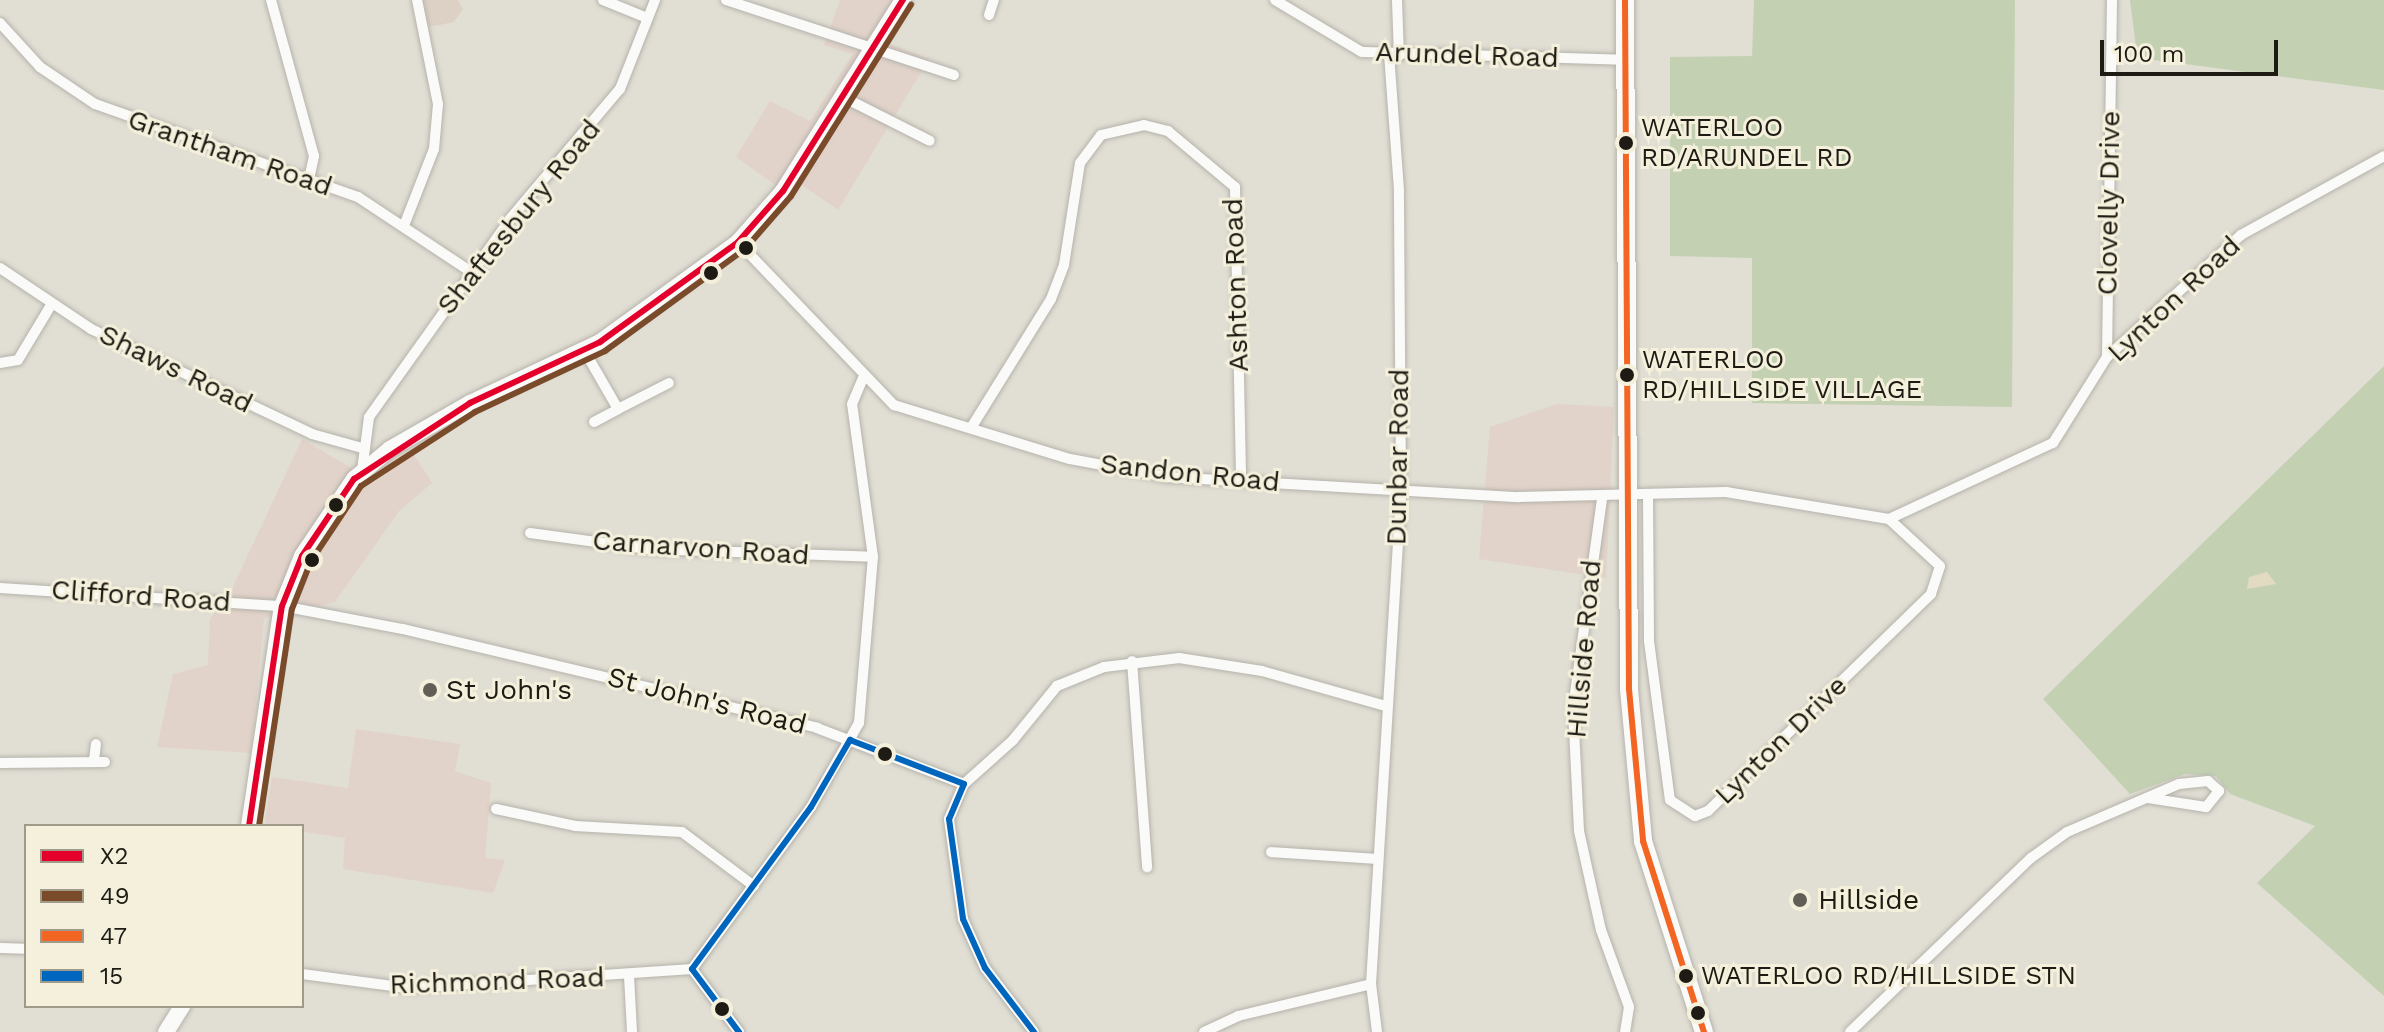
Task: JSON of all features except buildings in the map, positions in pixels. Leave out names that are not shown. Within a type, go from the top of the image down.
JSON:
[{"type":"highway","points":[[1625,0],[1623,499],[1643,841],[1701,1025]]},
{"type":"main road","points":[[249,824],[282,606],[302,556],[362,471],[470,403],[584,350],[738,242],[783,191],[903,0]]},
{"type":"main road","points":[[166,1032],[181,1008]]},
{"type":"street","points":[[271,0],[314,156],[309,179]]},
{"type":"street","points":[[405,223],[434,149],[438,104],[417,0]]},
{"type":"street","points":[[603,0],[647,18]]},
{"type":"street","name":"Shaftesbury Road","points":[[362,471],[362,448],[369,417],[470,271],[620,89],[655,0]]},
{"type":"street","points":[[726,0],[874,46],[954,75]]},
{"type":"street","points":[[989,15],[994,0]]},
{"type":"street","name":"Arundel Road","points":[[1275,0],[1346,46],[1394,56],[1626,60]]},
{"type":"street","name":"Dunbar Road","points":[[1377,1032],[1371,984],[1401,491],[1399,190],[1394,56],[1397,0]]},
{"type":"street","name":"Clovelly Drive","points":[[2107,357],[2112,0]]},
{"type":"street","name":"Grantham Road","points":[[0,23],[40,67],[95,104],[309,179],[405,223],[470,271]]},
{"type":"street","points":[[843,97],[930,141]]},
{"type":"street","name":"Ashton Road","points":[[971,428],[1051,299],[1064,265],[1080,163],[1101,135],[1144,125],[1168,131],[1235,187],[1241,480]]},
{"type":"street","name":"Lynton Road","points":[[1889,519],[2053,443],[2107,357],[2241,235],[2384,156]]},
{"type":"street","name":"Sandon Road","points":[[738,242],[863,378],[894,405],[1070,459],[1167,477],[1401,491],[1623,499]]},
{"type":"street","name":"Shaws Road","points":[[0,268],[51,305],[312,434],[362,448]]},
{"type":"street","points":[[0,363],[18,360],[51,305]]},
{"type":"street","points":[[584,350],[618,409]]},
{"type":"street","points":[[739,1032],[692,969],[754,886],[850,740],[863,709],[873,557],[852,404],[863,378]]},
{"type":"street","points":[[594,422],[669,383]]},
{"type":"street","points":[[1623,499],[1648,494],[1726,492],[1889,519]]},
{"type":"street","name":"Lynton Drive","points":[[1648,494],[1649,641],[1670,800],[1695,816],[1708,811],[1931,594],[1940,566],[1889,519]]},
{"type":"street","name":"Hillside Road","points":[[1602,499],[1573,708],[1579,831],[1601,930],[1629,1007],[1625,1032]]},
{"type":"street","name":"Carnarvon Road","points":[[530,533],[648,549],[873,557]]},
{"type":"street","name":"Clifford Road","points":[[0,588],[282,606]]},
{"type":"street","name":"St John's Road","points":[[282,606],[512,653],[850,740],[964,784]]},
{"type":"street","points":[[1034,1032],[985,968],[963,919],[949,819],[964,784],[1013,740],[1057,686],[1132,661],[1224,663],[1386,706]]},
{"type":"street","points":[[1132,661],[1147,867]]},
{"type":"street","points":[[0,763],[99,761],[96,744]]},
{"type":"street","points":[[1850,1032],[2031,858],[2111,809],[2197,780],[2219,791],[2206,807],[2147,798]]},
{"type":"street","points":[[496,809],[575,826],[682,832],[754,886]]},
{"type":"street","points":[[1271,852],[1377,859]]},
{"type":"street","points":[[0,948],[24,949]]},
{"type":"street","name":"Richmond Road","points":[[304,974],[408,988],[629,976],[692,969]]},
{"type":"street","points":[[629,976],[632,1032]]},
{"type":"street","points":[[1204,1032],[1238,1016],[1371,984]]},
{"type":"shaded area","points":[[423,0],[458,0],[463,9],[454,22],[429,27]]},
{"type":"shaded area","points":[[840,0],[894,0],[872,37],[929,59],[838,210],[803,186],[778,187],[736,157],[770,101],[810,121],[853,54],[824,45]]},
{"type":"shaded area","points":[[1557,404],[1614,407],[1606,578],[1479,559],[1490,427]]},
{"type":"shaded area","points":[[302,439],[375,482],[411,450],[432,483],[399,511],[335,602],[264,618],[251,753],[157,747],[173,674],[208,665],[210,619],[232,589]]},
{"type":"shaded area","points":[[356,729],[460,744],[455,771],[491,783],[485,858],[505,860],[493,893],[343,869],[345,838],[304,832],[304,824],[265,824],[272,777],[348,788]]},
{"type":"green space","points":[[1754,0],[2015,0],[2012,407],[1752,403],[1752,258],[1670,256],[1670,57],[1752,56]]},
{"type":"green space","points":[[2130,0],[2384,0],[2384,90],[2139,58],[2130,47],[2136,47]]},
{"type":"green space","points":[[2384,366],[2384,996],[2257,883],[2315,826],[2230,794],[2216,776],[2185,774],[2130,794],[2043,699]]},
{"type":"sand","points":[[2267,572],[2276,584],[2247,589],[2249,577]]},
{"type":"transit line","name":"X2","points":[[249,824],[282,606],[302,556],[354,479],[470,403],[600,342],[738,242],[783,191],[903,0]]},
{"type":"transit line","name":"47","points":[[1625,0],[1629,689],[1643,841],[1704,1032]]},
{"type":"transit line","name":"49","points":[[259,824],[292,609],[311,561],[361,486],[475,412],[605,351],[745,249],[791,196],[911,5]]},
{"type":"transit line","name":"15","points":[[850,740],[964,784]]},
{"type":"transit line","name":"15","points":[[692,969],[811,807],[850,740]]},
{"type":"transit line","name":"15","points":[[964,784],[949,819],[963,919],[985,968],[1034,1032]]},
{"type":"transit line","name":"15","points":[[692,969],[739,1032]]},
{"type":"place","name":"WATERLOO RD/ARUNDEL RD","points":[[1626,143]]},
{"type":"place","name":"WATERLOO RD/HILLSIDE VILLAGE","points":[[1627,375]]},
{"type":"place","name":"St John's","points":[[430,690]]},
{"type":"place","name":"Hillside","points":[[1800,900]]},
{"type":"place","name":"WATERLOO RD/HILLSIDE STN","points":[[1686,976]]}]
